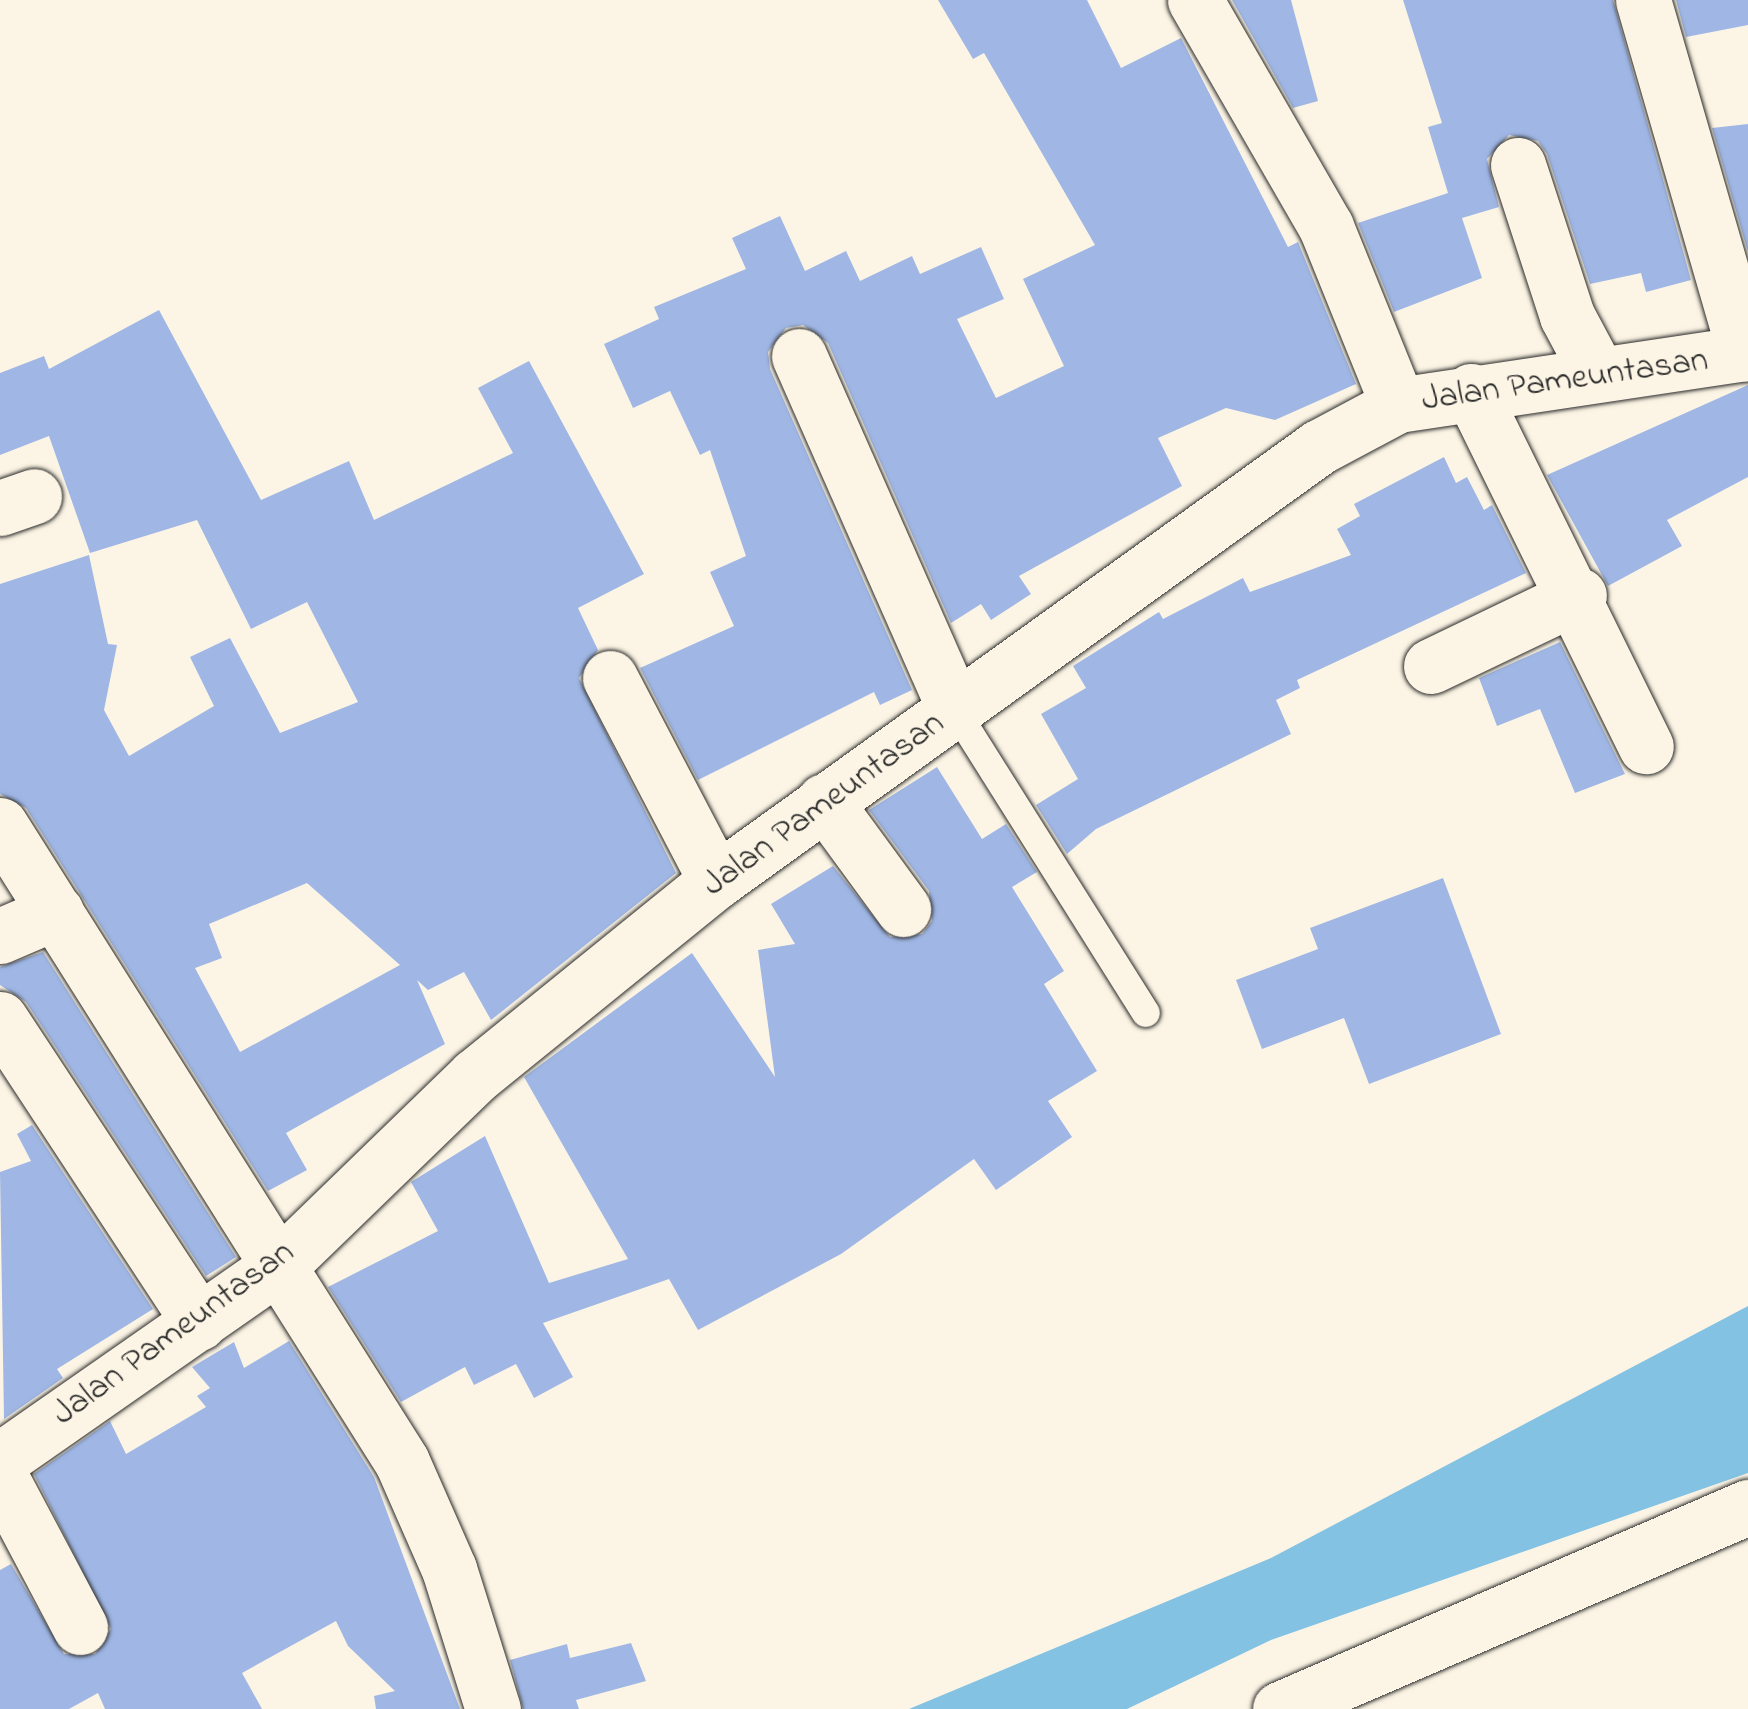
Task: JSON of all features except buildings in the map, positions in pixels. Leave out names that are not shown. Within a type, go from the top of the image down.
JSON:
[{"type":"street","points":[[1195,0],[1326,227],[1398,405]]},
{"type":"street","points":[[1643,0],[1746,354]]},
{"type":"street","points":[[1518,165],[1568,316],[1598,374]]},
{"type":"street","name":"Jalan Pameuntasan","points":[[0,1460],[282,1263],[475,1076],[716,881],[1319,447],[1398,405],[1471,391],[1746,354]]},
{"type":"street","points":[[799,356],[956,710]]},
{"type":"street","points":[[1471,391],[1579,596],[1646,746]]},
{"type":"street","points":[[1431,666],[1579,596]]},
{"type":"street","points":[[610,678],[716,881]]},
{"type":"street","points":[[824,802],[903,909]]},
{"type":"street","points":[[0,826],[282,1263],[402,1462],[449,1569],[493,1709]]},
{"type":"street","points":[[0,936],[56,912]]},
{"type":"street","points":[[0,1019],[198,1322]]},
{"type":"street","points":[[0,1476],[80,1627]]},
{"type":"street","points":[[1280,1709],[1748,1507]]},
{"type":"lane","points":[[956,710],[1146,1013]]},
{"type":"water","points":[[1748,1306],[1748,1473],[1271,1640],[1127,1709],[909,1709],[1271,1558]]}]
